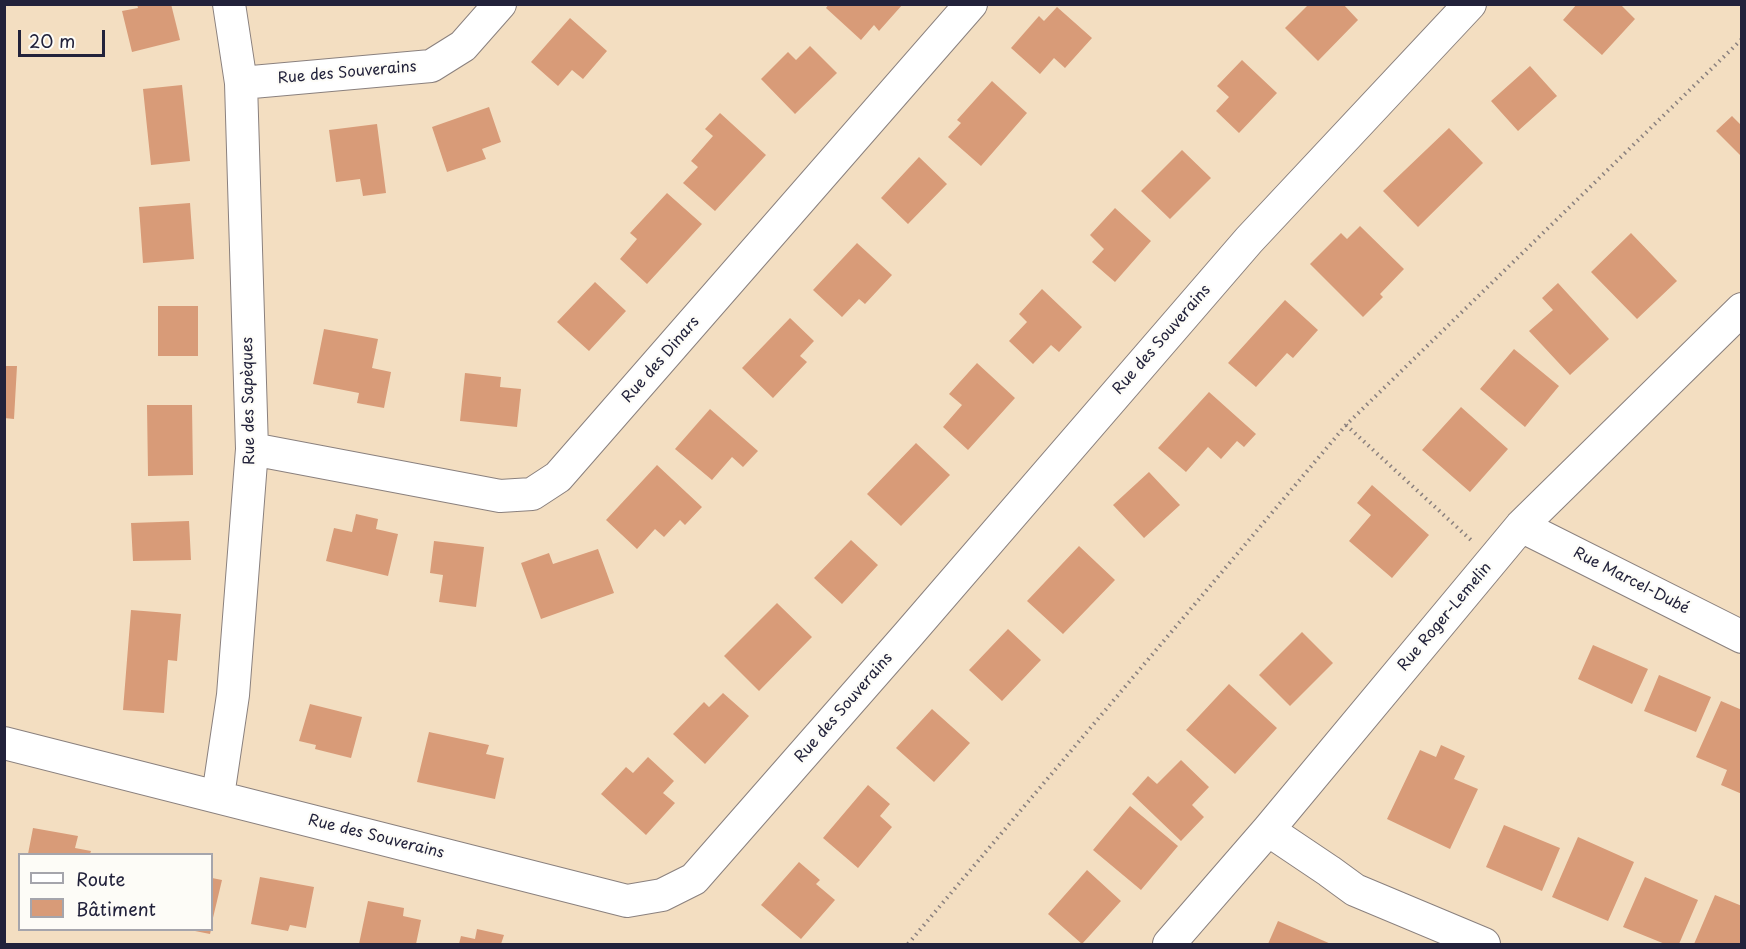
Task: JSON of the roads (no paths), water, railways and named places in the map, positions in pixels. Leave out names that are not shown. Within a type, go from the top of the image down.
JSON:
[{"type":"street","name":"Rue des Sapèques","points":[[218,796],[234,695],[252,449],[241,83],[230,4]]},
{"type":"street","name":"Rue des Souverains","points":[[241,83],[431,66],[463,46],[500,4]]},
{"type":"street","name":"Rue des Dinars","points":[[252,449],[500,496],[532,494],[558,477],[971,4]]},
{"type":"street","name":"Rue des Souverains","points":[[4,743],[627,902],[662,895],[694,879],[1249,240],[1470,4]]},
{"type":"street","name":"Rue Roger-Lemelin","points":[[1169,945],[1268,830],[1521,526],[1742,309]]},
{"type":"street","name":"Rue Marcel-Dubé","points":[[1521,526],[1742,637]]},
{"type":"street","points":[[1268,830],[1355,890],[1484,945]]}]
